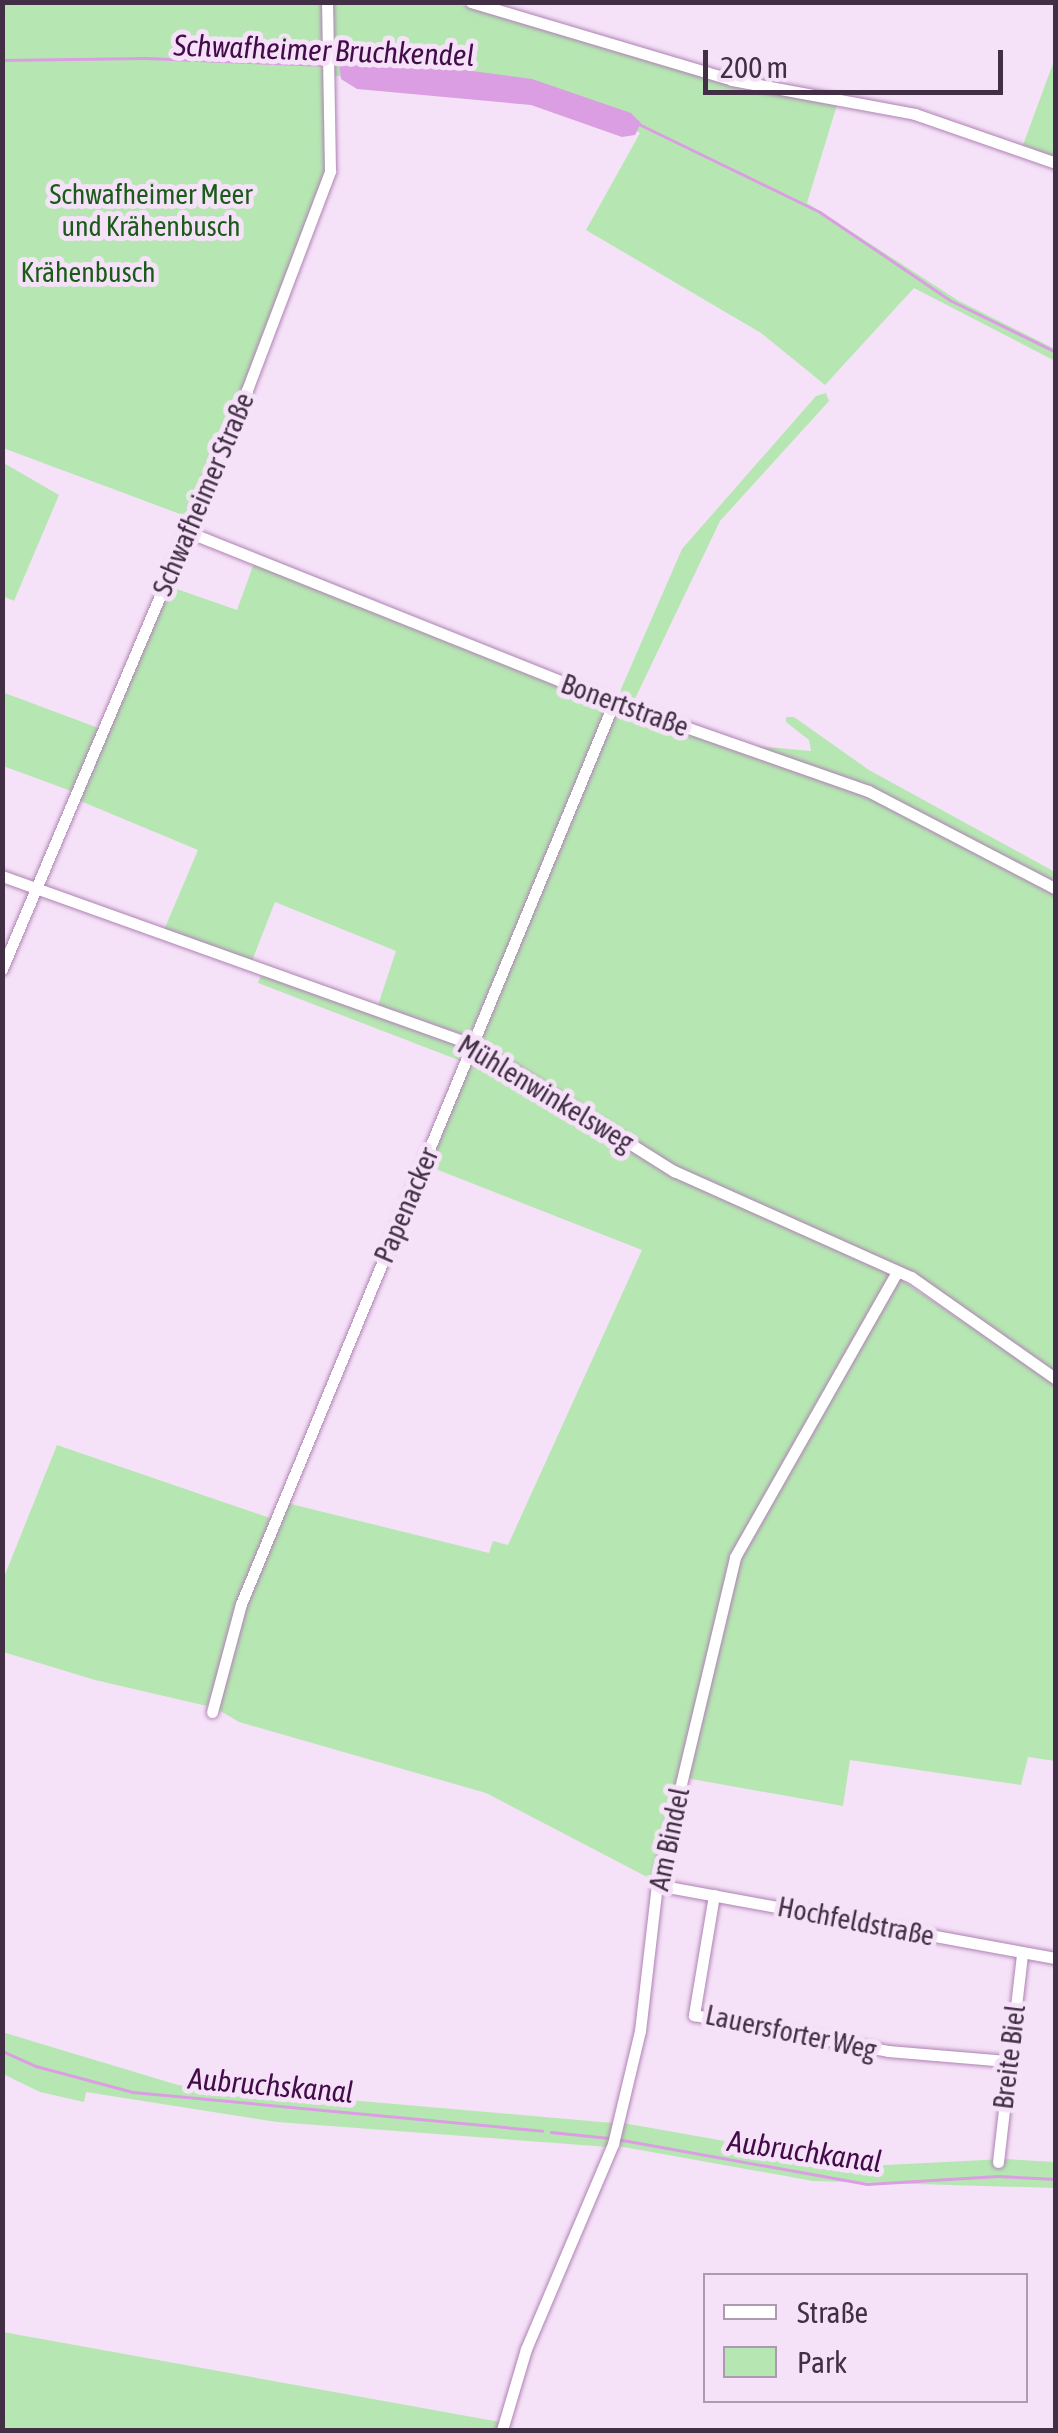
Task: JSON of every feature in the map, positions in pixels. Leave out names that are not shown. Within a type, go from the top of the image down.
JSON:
[{"type":"street","name":"Schwafheimer Straße","points":[[2,969],[188,532],[330,172],[328,2]]},
{"type":"street","points":[[472,2],[732,80],[915,114],[1056,163]]},
{"type":"street","name":"Bonertstraße","points":[[188,532],[614,702],[868,790],[1056,889]]},
{"type":"street","name":"Papenacker","points":[[212,1712],[241,1604],[614,702]]},
{"type":"street","name":"Mühlenwinkelsweg","points":[[2,876],[472,1044],[674,1170],[911,1277],[1056,1379]]},
{"type":"street","name":"Am Bindel","points":[[502,2430],[526,2349],[618,2128],[640,2030],[657,1886],[735,1558],[897,1272]]},
{"type":"street","name":"Hochfeldstraße","points":[[657,1886],[1056,1958]]},
{"type":"street","name":"Lauersforter Weg","points":[[714,1896],[694,2015],[888,2052],[1006,2061]]},
{"type":"street","name":"Breite Biel","points":[[998,2162],[1006,2061],[1022,1953]]},
{"type":"green space","name":"Schwafheimer Meer und Krähenbusch","points":[[2,3],[322,3],[326,169],[242,390],[188,517],[3,448]]},
{"type":"green space","points":[[332,3],[454,3],[837,105],[807,203],[959,301],[1055,349],[1055,361],[914,288],[825,385],[761,333],[586,230],[640,133],[604,114],[462,77],[334,76]]},
{"type":"green space","points":[[1055,58],[1055,157],[1023,145]]},
{"type":"green space","points":[[826,393],[829,401],[720,521],[633,703],[621,701],[621,689],[682,549],[816,396]]},
{"type":"green space","points":[[2,462],[59,495],[14,601],[3,596]]},
{"type":"green space","points":[[254,563],[601,701],[609,713],[469,1037],[378,1005],[396,951],[275,902],[252,961],[164,930],[198,850],[78,800],[171,587],[237,610]]},
{"type":"green space","points":[[2,692],[101,729],[74,792],[3,766]]},
{"type":"green space","points":[[620,709],[816,769],[756,746],[811,751],[809,740],[786,722],[786,717],[794,717],[869,770],[1055,872],[1055,1373],[896,1264],[731,1557],[653,1878],[486,1793],[239,1722],[217,1709],[242,1609],[287,1503],[489,1553],[493,1541],[508,1545],[642,1250],[428,1166],[611,714]]},
{"type":"green space","points":[[262,973],[456,1042],[464,1053],[461,1061],[258,983]]},
{"type":"green space","points":[[900,1279],[1055,1383],[1055,1761],[1028,1757],[1021,1785],[850,1760],[843,1806],[686,1778],[740,1558],[893,1283]]},
{"type":"green space","points":[[57,1445],[273,1519],[207,1706],[95,1680],[3,1652],[2,1582]]},
{"type":"green space","points":[[2,2032],[178,2085],[613,2123],[608,2147],[277,2122],[86,2092],[84,2102],[40,2092],[3,2074]]},
{"type":"green space","points":[[623,2123],[866,2166],[1004,2159],[1055,2162],[1055,2188],[813,2181],[618,2146]]},
{"type":"green space","points":[[3,2332],[500,2422],[497,2430],[3,2430]]},
{"type":"shaded area","points":[[365,57],[532,79],[631,113],[641,123],[635,135],[622,137],[531,105],[357,89],[341,79],[339,62]]},
{"type":"waterway","name":"Schwafheimer Bruchkendel","points":[[2,60],[145,58],[326,65]]},
{"type":"waterway","name":"Schwafheimer Bruchkendel","points":[[639,124],[820,212],[950,300],[1056,352]]},
{"type":"waterway","name":"Aubruchskanal","points":[[2,2051],[36,2066],[133,2092],[542,2131]]},
{"type":"waterway","name":"Aubruchkanal","points":[[551,2132],[609,2138]]},
{"type":"waterway","name":"Aubruchkanal","points":[[617,2139],[867,2184],[998,2176],[1056,2179]]},
{"type":"park label","name":"Krähenbusch","points":[[88,272]]}]
